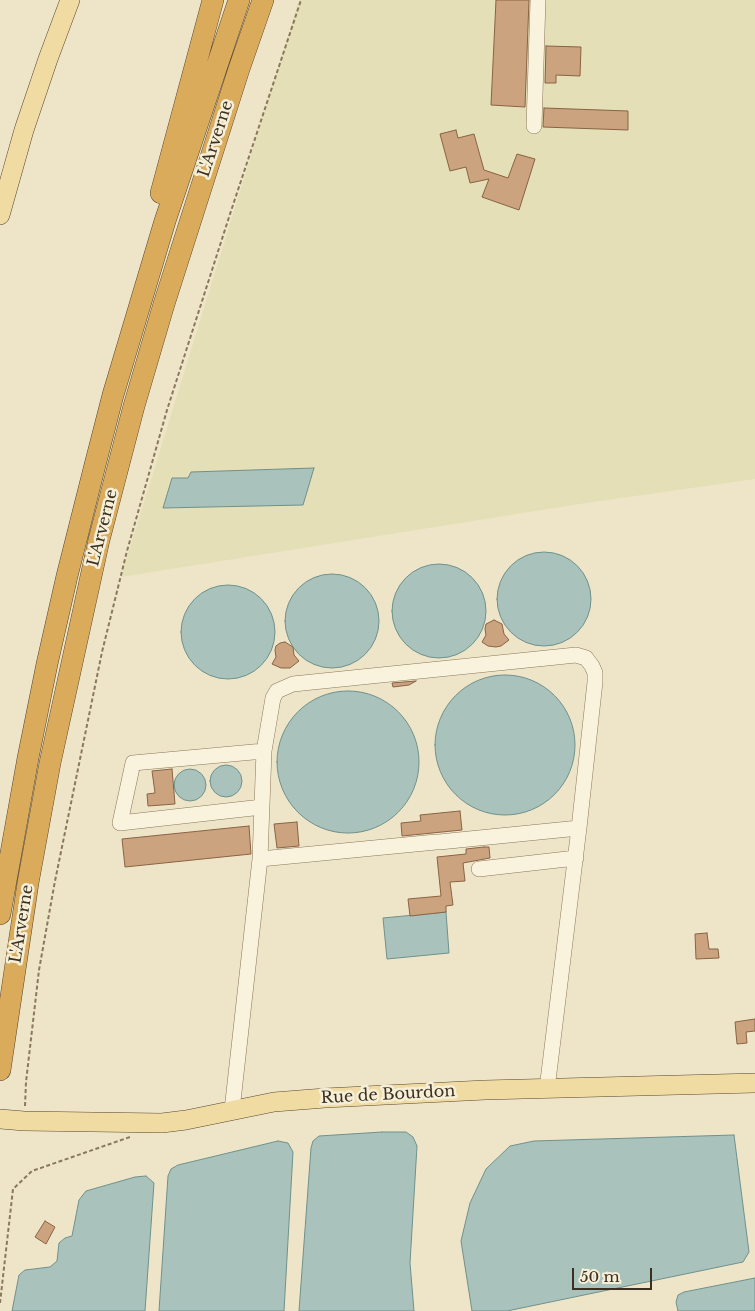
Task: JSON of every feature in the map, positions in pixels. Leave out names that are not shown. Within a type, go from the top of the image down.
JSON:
[{"type":"highway","points":[[154,257],[154,218],[213,0]]},
{"type":"highway","name":"L'Arverne","points":[[0,914],[28,758],[67,576],[114,395],[154,257],[239,0]]},
{"type":"highway","name":"L'Arverne","points":[[0,1070],[26,893],[48,772],[99,540],[134,406],[164,304],[236,78],[263,0]]},
{"type":"main road","points":[[0,215],[24,130],[70,0]]},
{"type":"main road","name":"Rue de Bourdon","points":[[0,1124],[24,1122],[162,1122],[186,1120],[274,1102],[547,1089],[755,1082]]},
{"type":"main road","name":"Rue de Bourdon","points":[[0,1119],[24,1122]]},
{"type":"street","points":[[534,126],[538,0]]},
{"type":"street","points":[[232,1110],[260,859],[264,751],[272,698],[277,691],[293,684],[576,655],[586,658],[592,666],[595,673],[595,682],[576,858],[547,1089]]},
{"type":"street","points":[[262,808],[120,823],[133,763],[264,751]]},
{"type":"street","points":[[260,859],[579,828]]},
{"type":"street","points":[[480,869],[576,858]]},
{"type":"path","points":[[24,1122],[26,1082],[39,970],[54,881],[102,652],[127,551],[170,401],[301,0]]},
{"type":"path","points":[[0,1303],[11,1200],[14,1189],[32,1171],[137,1134]]},
{"type":"shaded area","points":[[299,0],[755,0],[755,479],[586,503],[121,577]]},
{"type":"water","points":[[314,468],[303,505],[163,508],[172,478],[188,478],[191,472]]},
{"type":"water","points":[[544,552],[562,556],[577,566],[587,581],[591,599],[587,617],[577,632],[562,642],[544,646],[526,642],[511,632],[501,617],[497,599],[501,581],[511,566],[526,556]]},
{"type":"water","points":[[439,564],[457,568],[472,578],[482,593],[486,611],[482,629],[472,644],[457,654],[439,658],[421,654],[406,644],[396,629],[392,611],[396,593],[406,578],[421,568]]},
{"type":"water","points":[[332,574],[350,578],[365,588],[375,603],[379,621],[375,639],[365,654],[350,664],[332,668],[314,664],[299,654],[289,639],[285,621],[289,603],[299,588],[314,578]]},
{"type":"water","points":[[228,585],[246,589],[261,599],[271,614],[275,632],[271,650],[261,665],[246,675],[228,679],[210,675],[195,665],[185,650],[181,632],[185,614],[195,599],[210,589]]},
{"type":"water","points":[[505,675],[532,681],[544,687],[554,696],[563,706],[569,718],[575,745],[569,772],[563,784],[554,794],[544,803],[532,809],[505,815],[478,809],[466,803],[456,794],[447,784],[441,772],[435,745],[441,718],[447,706],[456,696],[466,687],[478,681]]},
{"type":"water","points":[[348,691],[375,697],[387,703],[398,712],[407,723],[413,735],[419,762],[413,789],[407,801],[398,812],[387,821],[375,827],[348,833],[321,827],[309,821],[298,812],[289,801],[283,789],[277,762],[283,735],[289,723],[298,712],[309,703],[321,697]]},
{"type":"water","points":[[226,765],[237,770],[242,781],[237,792],[226,797],[215,792],[210,781],[215,770]]},
{"type":"water","points":[[190,769],[201,774],[206,785],[201,796],[190,801],[179,796],[174,785],[179,774]]},
{"type":"water","points":[[446,912],[449,953],[387,959],[383,918]]},
{"type":"water","points":[[406,1132],[413,1137],[417,1146],[410,1263],[414,1311],[299,1311],[313,1141],[319,1136]]},
{"type":"water","points":[[734,1135],[749,1252],[743,1262],[507,1311],[472,1311],[461,1241],[470,1203],[486,1169],[510,1146],[534,1141]]},
{"type":"water","points":[[278,1141],[288,1143],[293,1152],[284,1311],[159,1311],[168,1176],[171,1169],[178,1165]]},
{"type":"water","points":[[146,1176],[154,1183],[145,1311],[12,1311],[19,1275],[25,1270],[50,1267],[57,1261],[59,1243],[65,1238],[72,1236],[79,1200],[86,1191],[135,1177]]},
{"type":"water","points":[[755,1278],[755,1311],[678,1311],[676,1302],[678,1295],[684,1292]]},
{"type":"building","points":[[496,0],[529,0],[525,107],[491,105]]},
{"type":"building","points":[[546,46],[581,47],[580,76],[556,75],[556,83],[545,83]]},
{"type":"building","points":[[544,108],[628,111],[628,130],[543,127]]},
{"type":"building","points":[[456,130],[458,138],[474,134],[484,170],[508,178],[517,154],[535,159],[519,210],[482,197],[489,179],[470,183],[466,167],[450,171],[440,134]]},
{"type":"building","points":[[494,620],[502,624],[504,634],[509,640],[496,647],[488,646],[482,642],[486,635],[486,624]]},
{"type":"building","points":[[285,642],[293,647],[294,655],[299,661],[290,668],[281,668],[272,664],[276,657],[276,646]]},
{"type":"building","points":[[416,681],[409,685],[393,687],[392,683]]},
{"type":"building","points":[[172,769],[175,804],[148,806],[147,794],[155,793],[152,771]]},
{"type":"building","points":[[460,811],[462,830],[402,836],[401,823],[421,821],[420,815]]},
{"type":"building","points":[[297,822],[299,846],[277,848],[274,824]]},
{"type":"building","points":[[249,826],[251,854],[125,867],[122,839]]},
{"type":"building","points":[[489,847],[490,858],[463,863],[465,881],[450,882],[453,905],[446,906],[446,912],[410,916],[408,899],[441,896],[437,857],[466,854],[466,849]]},
{"type":"building","points":[[707,933],[709,949],[718,949],[719,958],[696,959],[695,934]]},
{"type":"building","points":[[755,1019],[755,1031],[746,1032],[747,1043],[737,1044],[735,1022]]},
{"type":"building","points":[[45,1221],[55,1227],[46,1244],[35,1237]]}]
